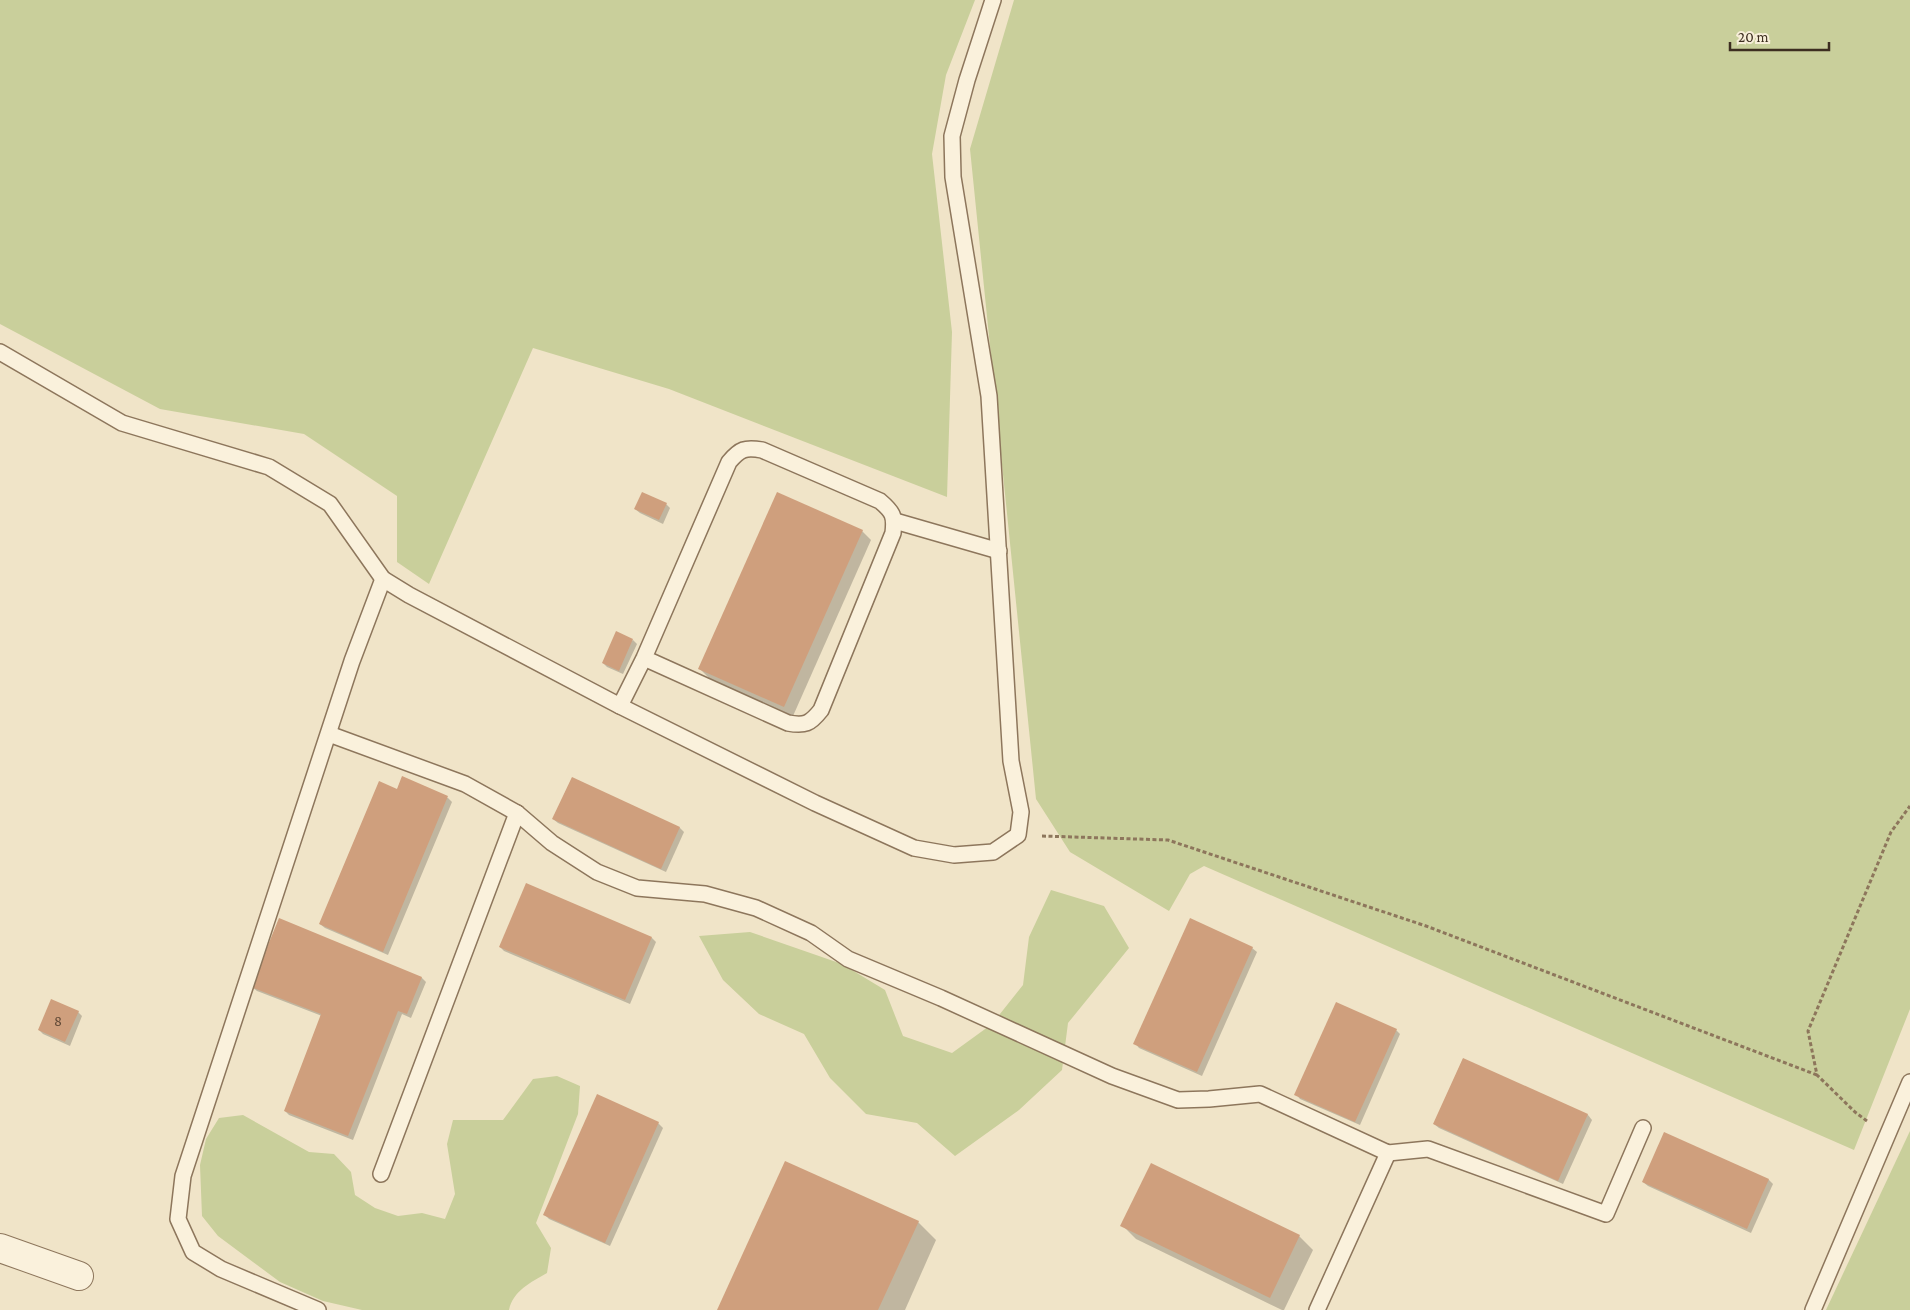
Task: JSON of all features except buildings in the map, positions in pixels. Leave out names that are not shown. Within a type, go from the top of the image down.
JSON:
[{"type":"street","points":[[0,1248],[79,1276]]},
{"type":"lane","points":[[0,352],[122,423],[269,467],[330,504],[383,579],[409,595],[620,706],[816,803],[914,848],[954,855],[993,852],[1018,835],[1021,812],[1011,761],[989,396],[953,168],[952,136],[993,0]]},
{"type":"lane","points":[[620,706],[644,658],[730,462],[738,452],[750,448],[762,450],[880,501],[890,509],[895,521],[893,533],[820,710],[812,720],[801,725],[788,723],[644,658]]},
{"type":"lane","points":[[895,521],[999,551]]},
{"type":"lane","points":[[318,1310],[221,1269],[192,1252],[178,1219],[183,1176],[352,661],[383,579]]},
{"type":"lane","points":[[329,734],[464,784],[517,813],[552,843],[598,872],[637,888],[705,894],[756,908],[811,933],[848,959],[941,998],[1112,1076],[1178,1100],[1260,1094],[1388,1154],[1428,1149],[1606,1214],[1643,1128]]},
{"type":"lane","points":[[381,1174],[517,813]]},
{"type":"lane","points":[[1813,1310],[1910,1082]]},
{"type":"lane","points":[[1317,1310],[1388,1154]]},
{"type":"path","points":[[1817,1074],[1808,1031],[1891,832],[1910,806]]},
{"type":"path","points":[[1018,835],[1168,840],[1426,926],[1817,1074],[1855,1112],[1888,1136]]},
{"type":"green space","points":[[0,0],[975,0],[946,75],[932,154],[952,332],[947,497],[669,389],[533,348],[429,584],[397,562],[397,496],[304,434],[160,409],[0,324]]},
{"type":"green space","points":[[1014,0],[1910,0],[1910,1009],[1854,1150],[1204,866],[1190,874],[1169,911],[1070,852],[1036,799],[970,149]]},
{"type":"green space","points":[[1051,890],[1104,906],[1129,948],[1068,1023],[1062,1070],[1019,1110],[955,1156],[917,1123],[866,1114],[830,1078],[804,1034],[759,1014],[723,980],[699,936],[750,932],[842,964],[885,990],[903,1036],[952,1053],[992,1024],[1023,985],[1029,937]]},
{"type":"green space","points":[[557,1076],[580,1086],[578,1114],[536,1223],[551,1248],[547,1273],[519,1292],[514,1297],[509,1310],[362,1310],[323,1301],[280,1282],[218,1236],[202,1216],[200,1165],[206,1139],[219,1118],[243,1115],[309,1152],[334,1154],[351,1172],[355,1195],[375,1208],[398,1216],[422,1213],[445,1219],[455,1194],[447,1144],[453,1120],[503,1120],[533,1079]]},
{"type":"green space","points":[[1910,1131],[1910,1310],[1826,1310]]}]
